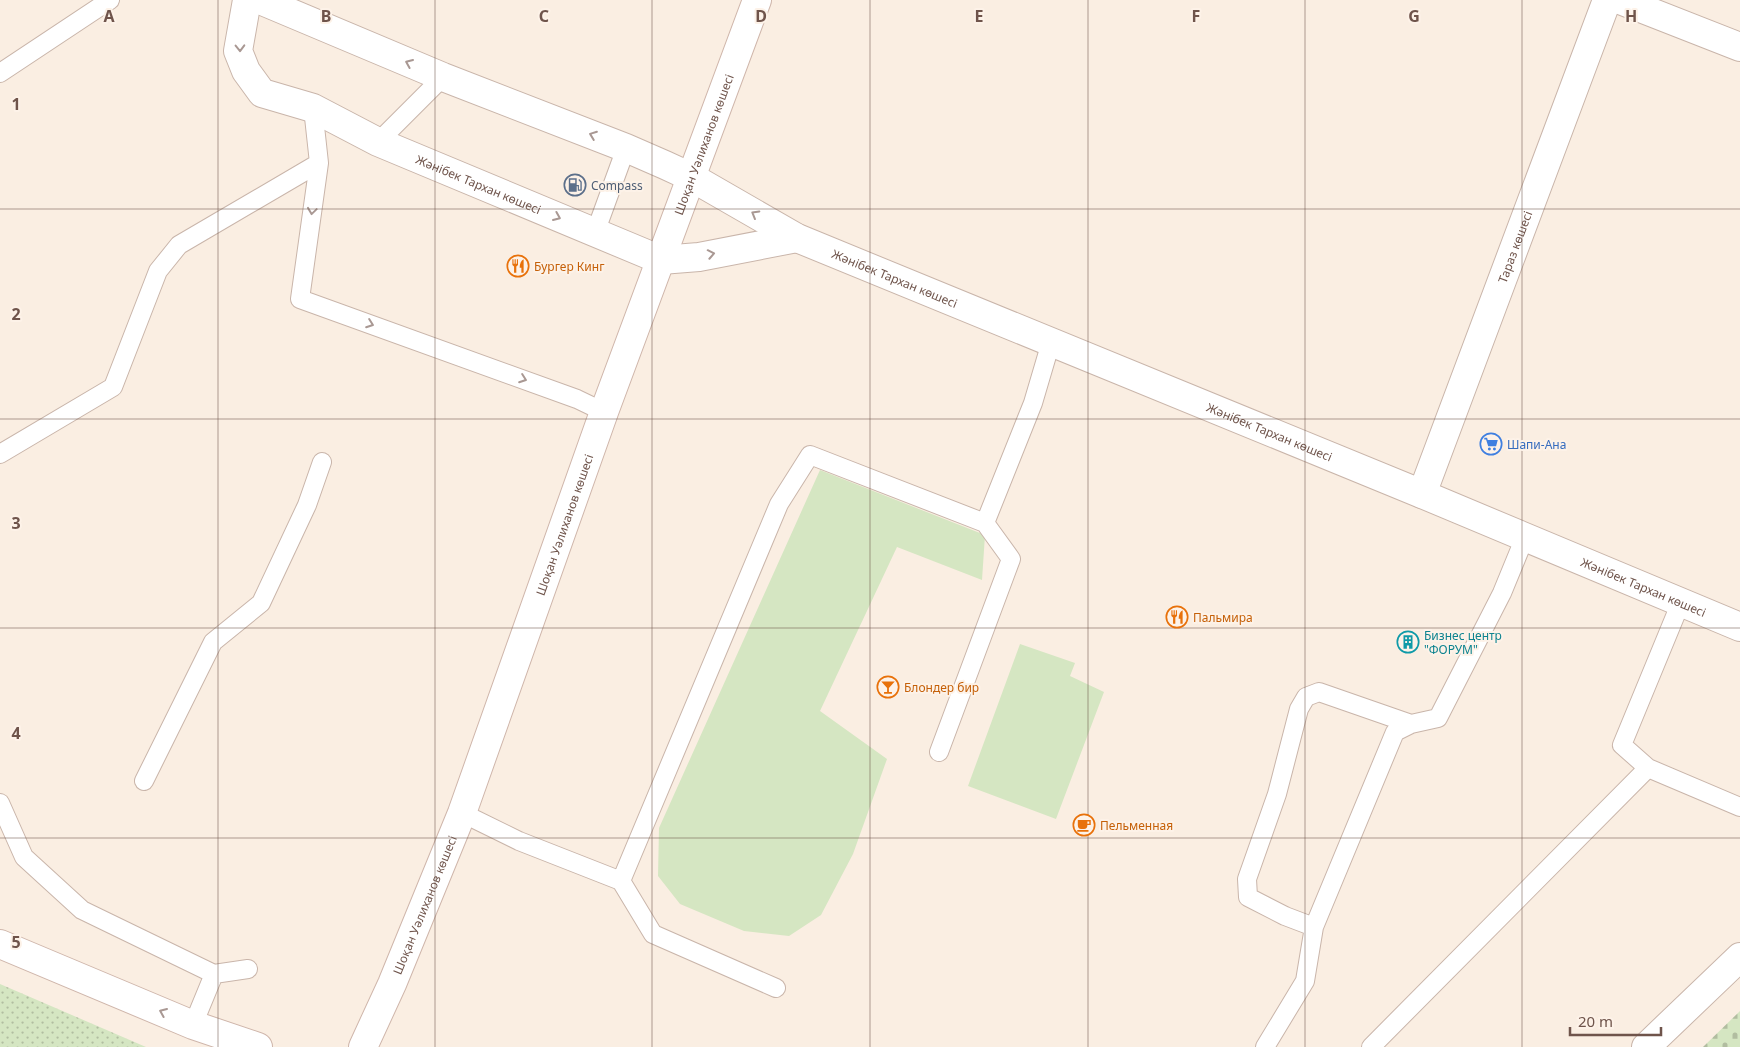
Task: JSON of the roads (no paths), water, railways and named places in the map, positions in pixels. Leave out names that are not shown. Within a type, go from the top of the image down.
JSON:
[{"type":"street","name":"Жәнібек Тархан көшесі","points":[[247,0],[238,51],[246,71],[262,93],[313,108],[378,142],[661,260],[699,257],[797,238]]},
{"type":"street","name":"Жәнібек Тархан көшесі","points":[[260,0],[443,77],[626,148],[691,177],[797,238],[1422,494],[1740,627]]},
{"type":"street","name":"Шоқан Уәлиханов көшесі","points":[[363,1047],[392,984],[462,813],[604,412],[757,0]]},
{"type":"street","name":"Тараз көшесі","points":[[1422,494],[1607,0]]},
{"type":"street","points":[[1620,0],[1740,47]]},
{"type":"street","points":[[0,944],[193,1025],[258,1047]]},
{"type":"street","points":[[1646,1047],[1740,957]]},
{"type":"lane","points":[[0,74],[110,0]]},
{"type":"lane","points":[[378,142],[443,77]]},
{"type":"lane","points":[[313,108],[319,163],[300,298],[577,399],[604,412]]},
{"type":"lane","points":[[595,233],[626,148]]},
{"type":"lane","points":[[0,454],[113,387],[158,271],[179,245],[319,163]]},
{"type":"lane","points":[[985,523],[1033,403],[1051,342]]},
{"type":"lane","points":[[621,881],[779,504],[810,455],[985,523],[1011,559],[939,752]]},
{"type":"lane","points":[[144,781],[213,642],[261,603],[307,505],[322,462]]},
{"type":"lane","points":[[1266,1047],[1305,981],[1314,927],[1395,732],[1411,724],[1438,718],[1502,593],[1525,537]]},
{"type":"lane","points":[[1681,602],[1622,745],[1648,768],[1740,807]]},
{"type":"lane","points":[[1314,927],[1285,916],[1248,897],[1247,879],[1277,794],[1299,709],[1306,697],[1319,692],[1411,724]]},
{"type":"lane","points":[[1372,1047],[1648,768]]},
{"type":"lane","points":[[0,804],[24,857],[84,903],[214,974],[248,969]]},
{"type":"lane","points":[[462,813],[518,841],[621,881],[653,934],[776,988]]},
{"type":"lane","points":[[193,1025],[214,974]]},
{"type":"place","name":"Compass","points":[[575,185]]},
{"type":"place","name":"Бургер Кинг","points":[[518,266]]},
{"type":"place","name":"Шапи-Ана","points":[[1491,444]]},
{"type":"place","name":"Пальмира","points":[[1177,617]]},
{"type":"place","name":"Бизнес центр \"ФОРУМ\"","points":[[1408,642]]},
{"type":"place","name":"Блондер бир","points":[[888,687]]},
{"type":"place","name":"Пельменная","points":[[1084,825]]}]
